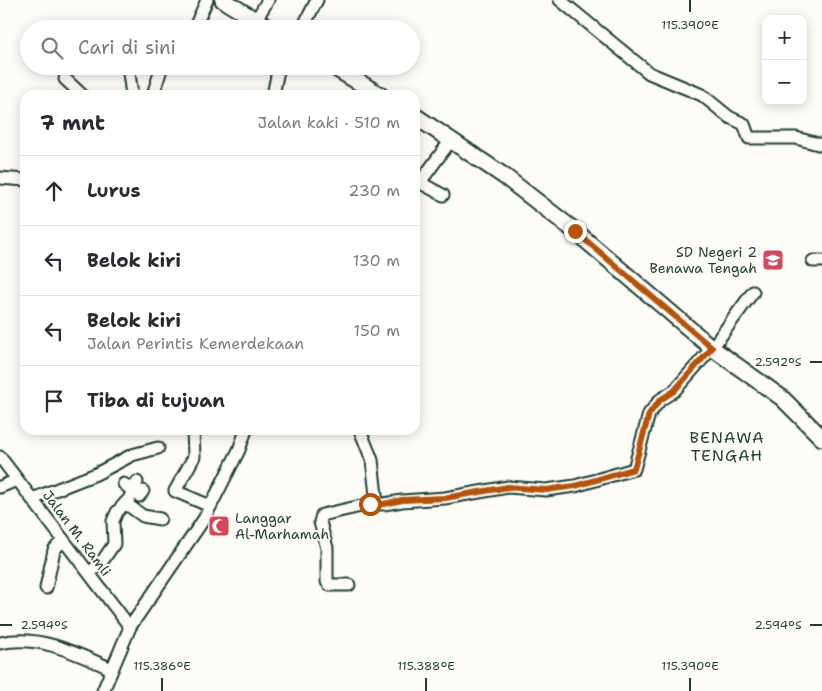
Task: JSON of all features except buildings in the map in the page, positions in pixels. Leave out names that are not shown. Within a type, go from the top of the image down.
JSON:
[{"type":"main road","points":[[223,0],[256,20]]},
{"type":"main road","points":[[347,75],[372,90]]},
{"type":"main road","points":[[420,119],[504,176],[575,231],[712,348],[782,398],[822,438]]},
{"type":"street","points":[[198,20],[207,0]]},
{"type":"street","points":[[256,20],[268,0]]},
{"type":"street","points":[[307,20],[317,0]]},
{"type":"street","points":[[560,0],[649,73],[702,95],[729,117],[744,124],[749,138],[796,138],[822,145]]},
{"type":"street","points":[[129,75],[131,90]]},
{"type":"street","points":[[155,90],[159,75]]},
{"type":"street","points":[[274,90],[277,75]]},
{"type":"street","points":[[65,79],[77,90]]},
{"type":"street","points":[[420,179],[451,140]]},
{"type":"street","points":[[0,178],[20,180]]},
{"type":"street","points":[[420,182],[443,195]]},
{"type":"street","points":[[349,585],[330,585],[327,582],[327,548],[320,517],[370,504],[445,498],[508,487],[546,490],[575,486],[630,471],[635,466],[649,414],[660,400],[674,391],[712,348],[753,292]]},
{"type":"street","points":[[193,435],[194,457],[175,490],[210,506]]},
{"type":"street","points":[[103,691],[130,627],[210,506],[239,450],[244,435]]},
{"type":"street","points":[[362,435],[372,460],[377,504]]},
{"type":"street","points":[[32,500],[96,474],[132,455],[158,448]]},
{"type":"street","name":"Jalan M. Ramli","points":[[0,458],[130,627]]},
{"type":"street","points":[[0,487],[18,480]]},
{"type":"street","points":[[88,572],[99,566],[114,544],[113,521],[134,487]]},
{"type":"street","points":[[125,503],[143,516],[160,519]]},
{"type":"street","points":[[46,588],[54,550],[63,540]]},
{"type":"street","points":[[0,643],[12,641],[48,643],[112,669]]},
{"type":"place","name":"SD Negeri 2 Benawa Tengah","points":[[773,260]]},
{"type":"place","name":"Langgar Al-Marhamah","points":[[219,526]]},
{"type":"district","name":"BENAWA TENGAH","points":[[727,446]]},
{"type":"route","points":[[370,504],[445,498],[480,490],[508,487],[546,490],[575,486],[634,469],[649,414],[660,400],[674,391],[712,348],[575,231]]}]
